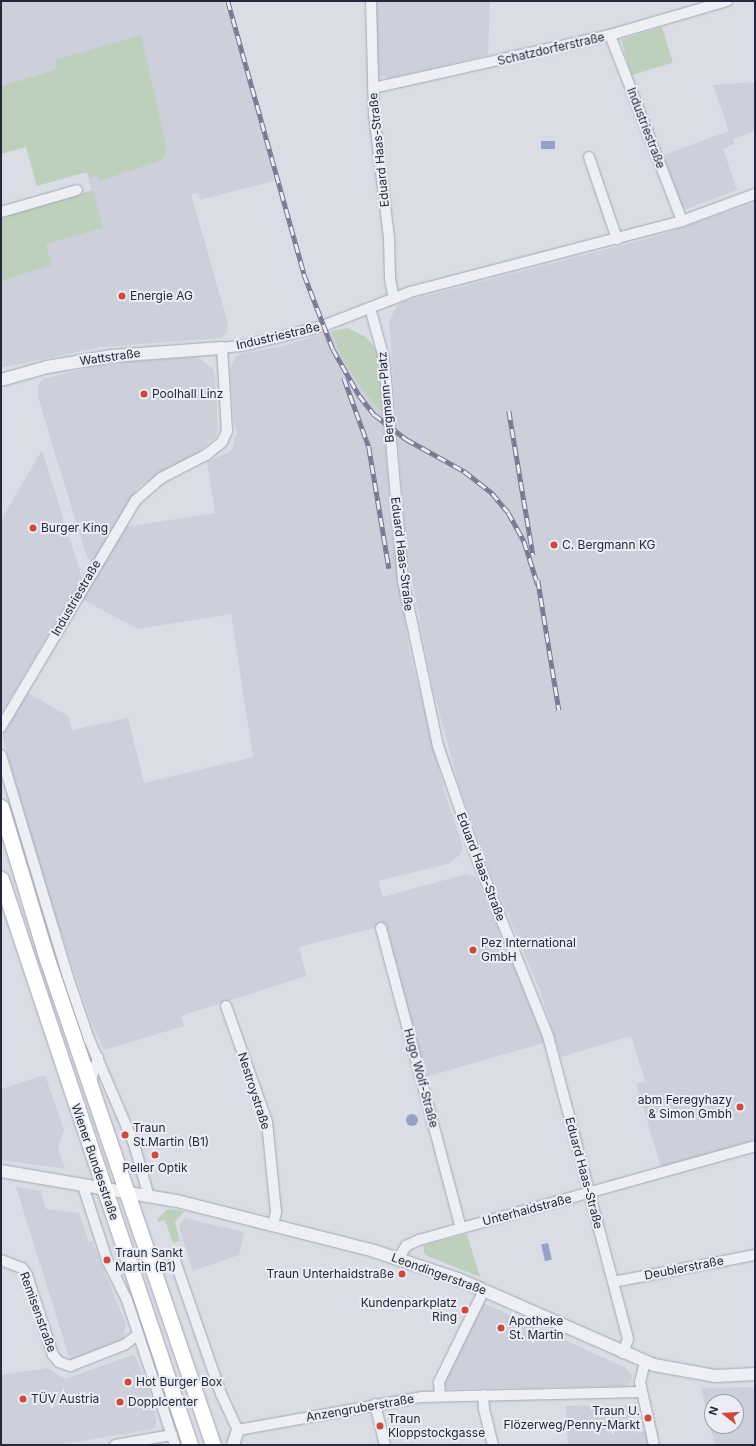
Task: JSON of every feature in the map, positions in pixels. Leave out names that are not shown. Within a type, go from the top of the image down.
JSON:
[{"type":"main road","name":"Wiener Bundesstraße","points":[[1,807],[47,959],[90,1084],[116,1191],[190,1445]]},
{"type":"main road","name":"Wiener Bundesstraße","points":[[1,879],[116,1191],[213,1445]]},
{"type":"street","name":"Eduard Haas-Straße","points":[[371,1],[376,145],[391,260],[390,280],[394,299]]},
{"type":"street","name":"Schatzdorferstraße","points":[[373,88],[610,35],[727,1]]},
{"type":"street","name":"Industriestraße","points":[[610,35],[682,221]]},
{"type":"street","points":[[589,157],[617,240]]},
{"type":"street","points":[[1,212],[77,190]]},
{"type":"street","name":"Industriestraße","points":[[1,727],[136,500],[161,478],[206,455],[222,442],[227,431],[222,348],[247,345],[323,326],[394,299],[617,240],[682,221],[755,194]]},
{"type":"street","name":"Bergmann-Platz","points":[[370,308],[384,358],[394,488]]},
{"type":"street","name":"Wattstraße","points":[[1,380],[47,367],[112,356],[222,348]]},
{"type":"street","name":"Eduard Haas-Straße","points":[[394,488],[403,580],[438,746],[478,861],[548,1036],[628,1339],[623,1353]]},
{"type":"street","points":[[1,755],[45,906],[89,1038],[136,1150],[149,1197]]},
{"type":"street","name":"Hugo Wolf-Straße","points":[[381,928],[461,1228]]},
{"type":"street","name":"Nestroystraße","points":[[226,1006],[267,1122],[276,1212],[273,1225]]},
{"type":"street","points":[[90,1084],[98,1057]]},
{"type":"street","name":"Unterhaidstraße","points":[[399,1258],[403,1251],[412,1243],[755,1146]]},
{"type":"street","name":"Leondingerstraße","points":[[1,1171],[149,1197],[273,1225],[399,1258],[484,1290],[645,1362],[700,1374],[755,1374]]},
{"type":"street","name":"Wiener Bundesstraße","points":[[83,1186],[107,1260],[127,1300],[174,1440]]},
{"type":"street","name":"Deublerstraße","points":[[613,1282],[755,1255]]},
{"type":"street","points":[[174,1258],[221,1394],[238,1430],[233,1445]]},
{"type":"street","name":"Remisenstraße","points":[[1,1260],[22,1268],[27,1275],[53,1355],[59,1362],[70,1366],[124,1345],[138,1335]]},
{"type":"street","points":[[440,1396],[439,1382],[484,1290]]},
{"type":"street","points":[[645,1362],[641,1372],[641,1392],[654,1445]]},
{"type":"street","name":"Anzengruberstraße","points":[[238,1430],[375,1404],[440,1396],[641,1392]]},
{"type":"street","points":[[484,1395],[484,1409],[493,1445]]},
{"type":"street","points":[[375,1404],[385,1445]]},
{"type":"street","points":[[115,1445],[174,1440]]},
{"type":"shaded area","points":[[1,1],[223,1],[243,57],[275,181],[200,200],[198,193],[191,194],[228,324],[227,332],[222,338],[101,347],[1,368],[1,281],[51,265],[46,244],[103,228],[57,69],[1,86]]},
{"type":"shaded area","points":[[376,1],[490,1],[488,55],[389,78],[377,75]]},
{"type":"shaded area","points":[[755,82],[755,131],[733,139],[734,144],[723,149],[737,190],[687,209],[682,206],[663,155],[729,131],[713,85]]},
{"type":"shaded area","points":[[755,202],[755,1140],[661,1167],[636,1084],[645,1081],[631,1036],[561,1057],[539,988],[488,867],[458,782],[433,689],[407,554],[389,322],[396,307],[402,302],[658,236]]},
{"type":"shaded area","points":[[331,331],[343,360],[362,390],[383,414],[392,533],[410,653],[444,790],[463,847],[460,855],[448,864],[379,881],[380,888],[383,897],[466,874],[476,877],[542,1033],[543,1043],[426,1077],[386,925],[299,947],[306,976],[181,1016],[184,1026],[104,1050],[91,1021],[49,897],[2,736],[28,693],[68,716],[72,730],[128,718],[144,783],[253,757],[231,614],[138,629],[82,599],[125,527],[215,513],[207,462],[231,451],[237,433],[234,424],[230,369],[235,357],[240,354],[283,346]]},
{"type":"shaded area","points":[[198,357],[213,369],[215,375],[218,426],[216,436],[197,454],[139,486],[92,563],[87,557],[55,454],[38,396],[38,385],[43,379],[93,367],[130,361]]},
{"type":"shaded area","points":[[42,450],[82,578],[1,714],[1,520]]},
{"type":"shaded area","points":[[45,1075],[64,1130],[58,1147],[65,1169],[1,1160],[1,1089]]},
{"type":"shaded area","points":[[16,1187],[41,1191],[46,1209],[79,1213],[89,1242],[92,1241],[126,1324],[123,1339],[70,1360]]},
{"type":"shaded area","points":[[184,1218],[244,1232],[239,1255],[193,1271],[179,1227]]},
{"type":"shaded area","points":[[483,1303],[626,1368],[632,1375],[631,1382],[625,1386],[446,1389],[443,1382]]},
{"type":"shaded area","points":[[132,1355],[136,1357],[155,1408],[156,1425],[153,1429],[58,1445],[1,1445],[1,1375],[48,1368],[65,1379]]},
{"type":"shaded area","points":[[755,1387],[755,1445],[715,1445],[712,1434],[744,1434],[744,1394],[704,1394],[704,1400],[701,1388]]},
{"type":"shaded area","points":[[629,1405],[635,1433],[646,1431],[650,1445],[568,1445],[566,1406]]},
{"type":"green space","points":[[662,27],[673,62],[632,75],[621,40]]},
{"type":"green space","points":[[141,35],[166,145],[165,156],[159,161],[99,181],[97,175],[89,178],[87,172],[37,186],[26,147],[1,154],[1,86],[57,69],[55,60]]},
{"type":"green space","points":[[93,190],[103,228],[46,244],[52,265],[1,281],[1,217]]},
{"type":"green space","points":[[347,328],[366,337],[374,347],[378,356],[383,414],[362,390],[343,360],[331,331]]},
{"type":"green space","points":[[168,1209],[185,1211],[175,1222],[180,1241],[173,1243],[165,1220],[158,1222],[157,1219]]},
{"type":"green space","points":[[467,1234],[480,1277],[427,1256],[424,1253],[424,1246],[428,1244]]},
{"type":"water","points":[[541,141],[555,141],[555,149],[541,149]]},
{"type":"water","points":[[414,1114],[417,1115],[417,1125],[410,1126],[407,1125],[406,1118],[407,1115]]},
{"type":"water","points":[[548,1243],[552,1260],[545,1261],[541,1245]]},
{"type":"railway","points":[[228,1],[304,274],[333,349],[359,395],[374,414],[406,439],[464,471],[492,493],[508,512],[524,541],[538,585]]},
{"type":"railway","points":[[344,378],[369,447],[389,568]]},
{"type":"railway","points":[[509,411],[533,555]]},
{"type":"railway","points":[[538,580],[559,710]]},
{"type":"place","name":"Energie AG","points":[[122,296]]},
{"type":"place","name":"Poolhall Linz","points":[[144,394]]},
{"type":"place","name":"Burger King","points":[[33,528]]},
{"type":"place","name":"C. Bergmann KG","points":[[554,545]]},
{"type":"place","name":"Pez International GmbH","points":[[473,950]]},
{"type":"place","name":"abm Feregyhazy & Simon Gmbh","points":[[740,1107]]},
{"type":"place","name":"Traun St.Martin (B1)","points":[[125,1135]]},
{"type":"place","name":"Peller Optik","points":[[155,1155]]},
{"type":"place","name":"Traun Sankt Martin (B1)","points":[[107,1260]]},
{"type":"place","name":"Traun Unterhaidstraße","points":[[402,1274]]},
{"type":"place","name":"Kundenparkplatz Ring","points":[[465,1310]]},
{"type":"place","name":"Apotheke St. Martin","points":[[501,1328]]},
{"type":"place","name":"Hot Burger Box","points":[[128,1382]]},
{"type":"place","name":"TÜV Austria","points":[[23,1399]]},
{"type":"place","name":"Dopplcenter","points":[[120,1402]]},
{"type":"place","name":"Traun U. Flözerweg/Penny-Markt","points":[[648,1418]]},
{"type":"place","name":"Traun Kloppstockgasse","points":[[380,1426]]}]
